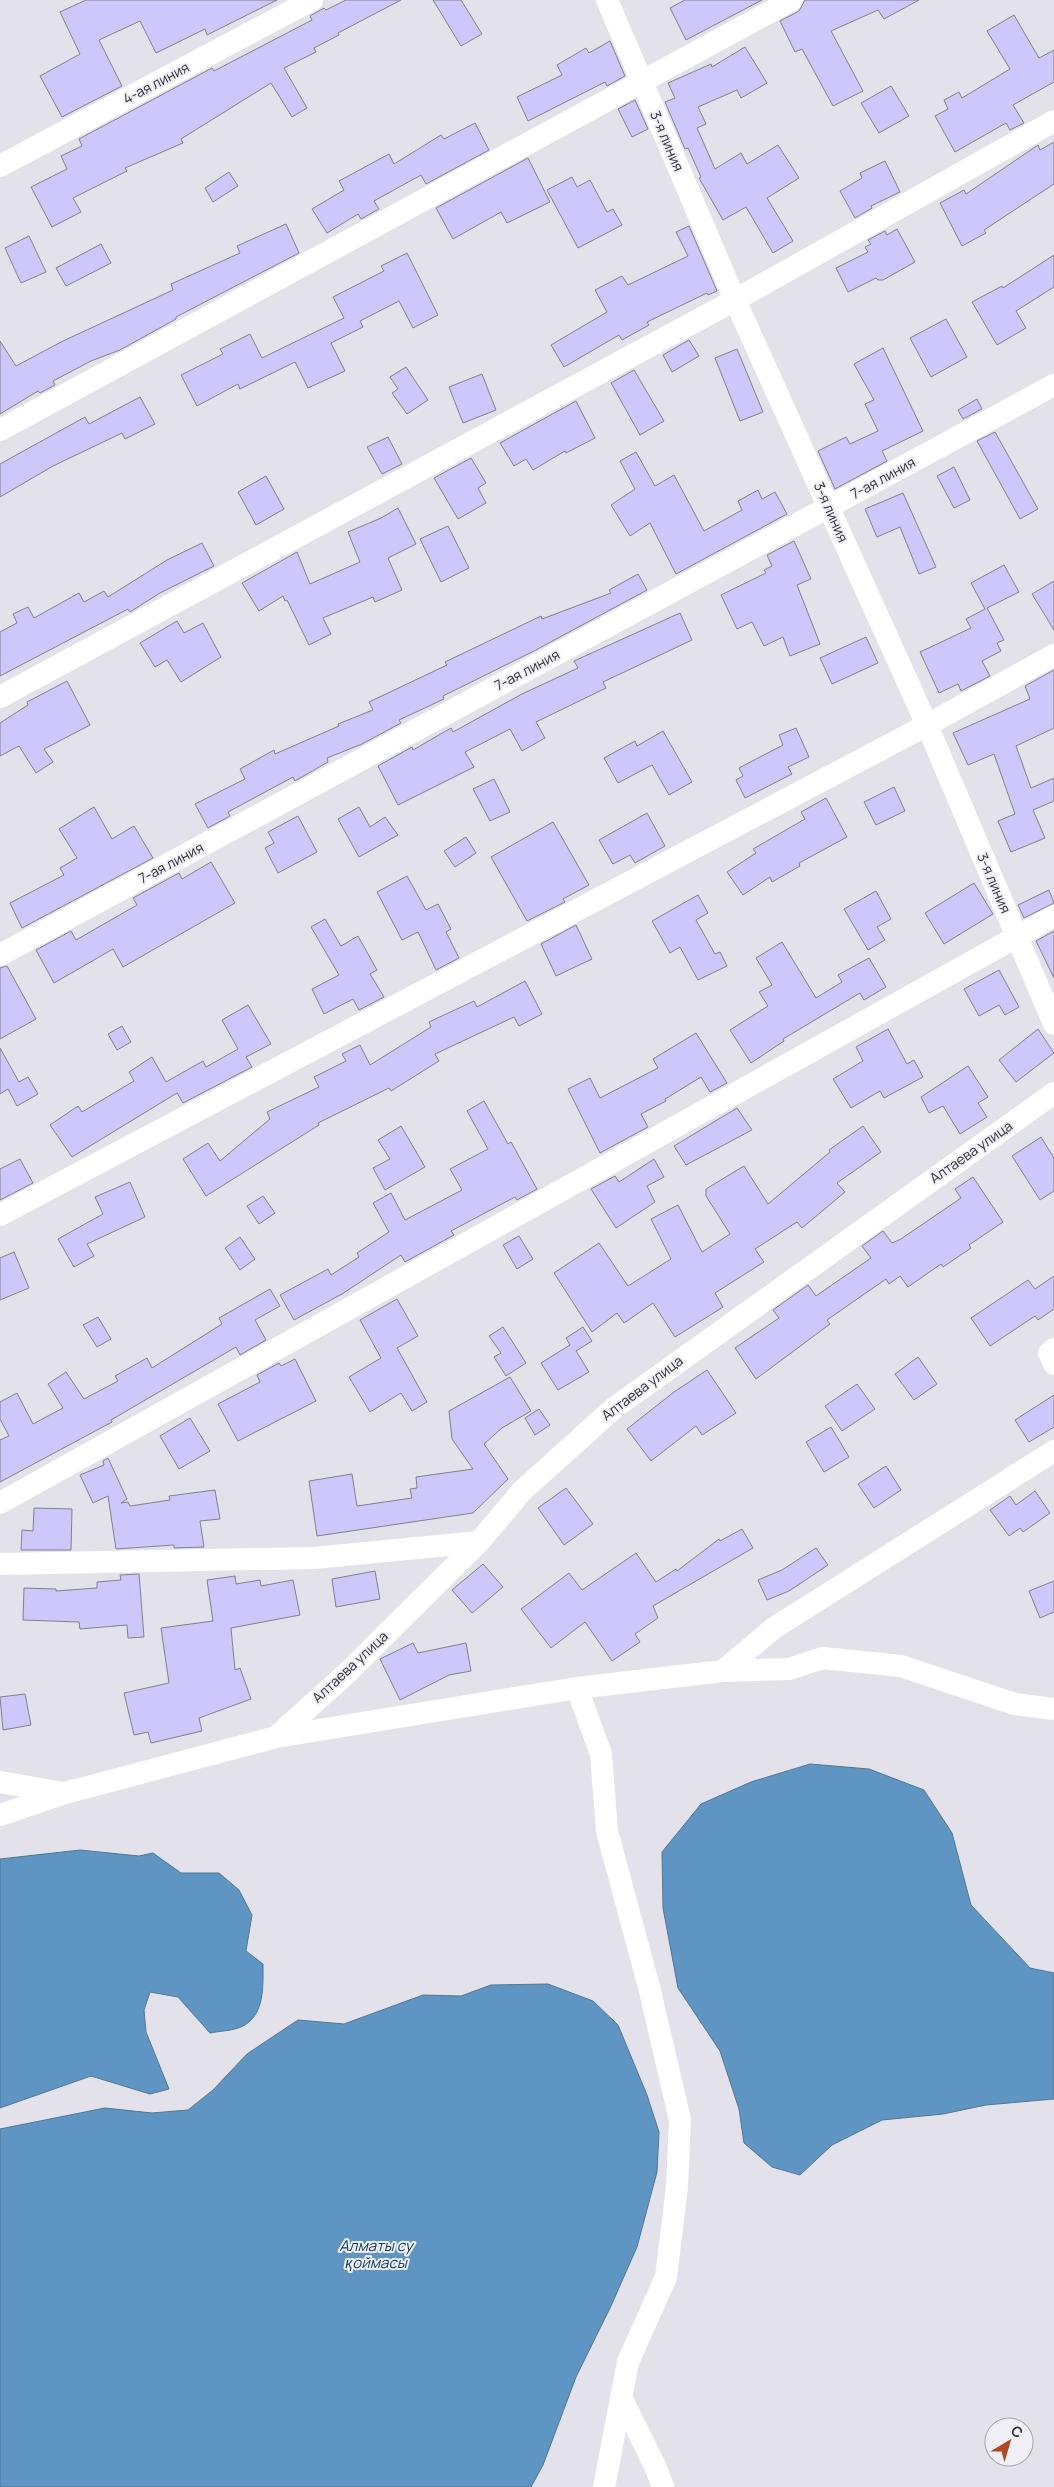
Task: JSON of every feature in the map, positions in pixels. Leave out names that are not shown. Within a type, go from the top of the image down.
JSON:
[{"type":"street","name":"4-ая линия","points":[[0,166],[312,0]]},
{"type":"street","name":"3-я линия","points":[[607,0],[735,300],[927,725],[1054,1024]]},
{"type":"street","points":[[0,430],[792,0]]},
{"type":"street","points":[[0,697],[735,300],[1054,122]]},
{"type":"street","name":"7-ая линия","points":[[0,955],[1054,385]]},
{"type":"street","points":[[0,1216],[927,725],[1054,655]]},
{"type":"street","points":[[0,1502],[1054,916]]},
{"type":"street","name":"Алтаева улица","points":[[276,1737],[346,1674],[479,1542],[522,1490],[614,1408],[1054,1093]]},
{"type":"street","points":[[1054,1349],[1049,1353],[1054,1364]]},
{"type":"street","points":[[723,1671],[774,1628],[1054,1451]]},
{"type":"street","points":[[0,1564],[314,1558],[479,1542]]},
{"type":"street","points":[[0,1815],[65,1793],[276,1737],[577,1688],[723,1671],[789,1669],[823,1658],[901,1666],[1015,1704],[1054,1709]]},
{"type":"street","points":[[577,1688],[601,1754],[608,1831],[649,1987],[680,2120],[677,2187],[666,2277],[628,2362],[604,2487]]},
{"type":"street","points":[[0,1782],[65,1793]]},
{"type":"street","points":[[621,2397],[655,2466],[662,2487]]},
{"type":"water","points":[[810,1764],[869,1769],[924,1790],[952,1833],[971,1905],[1030,1968],[1054,1973],[1054,2099],[986,2105],[943,2114],[882,2120],[832,2145],[800,2175],[772,2167],[744,2143],[739,2109],[720,2051],[678,1988],[663,1908],[662,1852],[701,1804],[751,1782]]},
{"type":"water","points":[[80,1850],[139,1856],[153,1853],[181,1873],[219,1873],[239,1890],[252,1915],[246,1951],[263,1964],[259,2008],[255,2016],[241,2027],[210,2033],[178,1997],[150,1992],[144,2010],[146,2032],[169,2089],[150,2094],[91,2076],[0,2108],[0,1859]]},
{"type":"water","name":"Алматы су қоймасы","points":[[548,1984],[593,2001],[618,2025],[647,2095],[659,2132],[657,2172],[637,2247],[611,2306],[576,2377],[543,2465],[531,2487],[0,2487],[0,2129],[105,2108],[152,2113],[188,2110],[213,2090],[247,2054],[298,2020],[344,2024],[423,1995],[461,1996],[491,1985]]},
{"type":"building","points":[[86,0],[277,0],[207,35],[205,29],[156,53],[140,21],[99,40],[122,86],[62,117],[40,76],[80,54],[60,12]]},
{"type":"building","points":[[346,0],[401,0],[338,33],[339,35],[314,48],[316,52],[284,68],[307,108],[292,117],[271,83],[181,139],[183,143],[125,168],[127,171],[73,198],[81,212],[52,227],[31,187],[67,169],[61,156],[82,146],[79,139],[212,68],[214,71],[312,20],[310,16],[324,8],[326,10]]},
{"type":"building","points":[[433,0],[461,0],[482,34],[461,46]]},
{"type":"building","points":[[685,0],[762,0],[686,40],[670,8]]},
{"type":"building","points":[[805,0],[919,0],[884,19],[878,10],[831,31],[863,91],[833,106],[802,49],[795,52],[780,21],[799,11]]},
{"type":"building","points":[[1014,15],[1039,58],[1054,50],[1054,82],[1013,105],[1024,123],[1010,130],[1006,123],[955,152],[935,116],[948,109],[944,100],[959,92],[962,98],[1010,69],[987,31]]},
{"type":"building","points":[[610,41],[625,76],[607,86],[605,82],[528,121],[517,97],[562,75],[557,65],[586,48],[589,53]]},
{"type":"building","points":[[745,47],[767,83],[741,98],[737,90],[698,107],[706,124],[697,128],[715,169],[741,153],[747,164],[778,145],[799,178],[767,198],[793,241],[773,253],[746,207],[723,220],[699,178],[701,177],[688,148],[685,149],[665,102],[675,98],[668,83],[711,64],[712,67]]},
{"type":"building","points":[[891,86],[909,116],[879,133],[861,103]]},
{"type":"building","points":[[635,100],[648,129],[632,137],[618,109]]},
{"type":"building","points":[[475,123],[489,150],[426,184],[421,175],[374,201],[379,209],[361,219],[358,214],[327,233],[312,209],[344,190],[339,181],[389,154],[394,164],[441,135],[444,139]]},
{"type":"building","points":[[1054,142],[1054,184],[984,230],[986,233],[962,246],[940,203],[964,190],[966,194],[1038,145],[1040,150]]},
{"type":"building","points":[[528,158],[550,202],[507,223],[501,212],[453,239],[436,208]]},
{"type":"building","points":[[885,161],[900,192],[871,206],[872,208],[855,218],[840,191],[862,178],[860,173]]},
{"type":"building","points":[[229,172],[238,186],[213,202],[205,188]]},
{"type":"building","points":[[572,177],[577,187],[590,180],[607,212],[613,209],[622,225],[578,248],[547,190]]},
{"type":"building","points":[[286,224],[299,253],[176,317],[176,319],[120,350],[91,361],[53,381],[55,385],[40,393],[38,391],[0,414],[0,341],[16,366],[63,341],[173,290],[171,284],[240,253],[237,246]]},
{"type":"building","points":[[689,226],[717,291],[708,295],[707,293],[647,322],[649,325],[622,340],[619,335],[564,367],[551,345],[607,312],[595,290],[622,276],[628,285],[688,256],[676,232]]},
{"type":"building","points":[[897,229],[915,262],[883,280],[876,278],[848,292],[836,268],[868,252],[865,247],[871,244],[868,240],[885,231],[887,235]]},
{"type":"building","points":[[29,236],[46,272],[21,283],[5,248]]},
{"type":"building","points":[[101,244],[111,263],[66,286],[56,268]]},
{"type":"building","points":[[407,253],[438,315],[413,328],[399,301],[360,321],[363,327],[331,343],[345,371],[308,388],[295,362],[240,389],[238,384],[197,406],[181,375],[223,354],[220,349],[250,334],[262,358],[344,318],[333,297],[384,271],[381,266]]},
{"type":"building","points":[[1054,255],[1054,287],[1016,311],[1026,328],[997,345],[972,302],[1002,286],[1003,288]]},
{"type":"building","points":[[946,319],[967,357],[931,377],[910,338]]},
{"type":"building","points":[[689,340],[699,356],[672,372],[663,355]]},
{"type":"building","points":[[883,348],[923,431],[882,451],[887,461],[835,489],[818,451],[846,437],[850,444],[878,431],[865,404],[874,400],[854,364]]},
{"type":"building","points":[[737,349],[763,412],[740,421],[715,358]]},
{"type":"building","points":[[406,367],[428,400],[407,414],[392,393],[398,389],[390,377]]},
{"type":"building","points":[[634,370],[664,421],[640,435],[611,383]]},
{"type":"building","points":[[482,374],[496,410],[463,423],[449,387]]},
{"type":"building","points":[[140,397],[155,424],[125,439],[122,433],[53,466],[0,497],[0,464],[85,417],[89,424]]},
{"type":"building","points":[[977,399],[982,409],[963,419],[958,410]]},
{"type":"building","points":[[576,401],[595,438],[566,453],[565,451],[533,470],[526,459],[514,466],[500,443]]},
{"type":"building","points":[[995,432],[1038,509],[1020,519],[977,441]]},
{"type":"building","points":[[388,437],[402,464],[382,474],[367,447]]},
{"type":"building","points":[[636,452],[655,486],[674,475],[704,531],[742,510],[738,501],[758,490],[762,499],[775,492],[787,514],[676,574],[650,523],[630,536],[611,505],[635,489],[620,461]]},
{"type":"building","points":[[471,458],[486,483],[478,488],[486,503],[458,519],[434,478]]},
{"type":"building","points":[[954,467],[970,500],[954,508],[937,476]]},
{"type":"building","points":[[266,476],[284,509],[256,525],[238,492]]},
{"type":"building","points":[[903,493],[936,567],[919,574],[900,527],[877,537],[865,509]]},
{"type":"building","points":[[398,508],[416,544],[388,558],[402,590],[375,602],[373,597],[323,618],[331,634],[309,645],[287,600],[285,601],[283,596],[259,611],[242,583],[297,552],[310,584],[360,562],[348,532],[381,518]]},
{"type":"building","points":[[448,526],[469,568],[441,582],[420,539]]},
{"type":"building","points":[[794,541],[811,579],[797,585],[820,644],[790,656],[783,637],[764,646],[752,622],[737,629],[721,595],[766,573],[764,570],[772,566],[767,555]]},
{"type":"building","points":[[202,543],[214,566],[160,593],[130,612],[128,609],[0,676],[0,632],[17,623],[13,614],[28,607],[34,618],[79,593],[84,602],[104,591],[108,597],[167,560]]},
{"type":"building","points":[[1004,565],[1019,592],[987,608],[1004,640],[997,643],[1001,651],[982,661],[990,676],[961,691],[958,684],[939,693],[920,652],[971,628],[966,619],[985,609],[971,583]]},
{"type":"building","points":[[638,574],[647,590],[534,651],[443,696],[444,699],[399,720],[401,723],[362,744],[327,758],[328,762],[295,781],[293,777],[228,812],[230,816],[208,828],[195,804],[245,779],[240,769],[274,750],[275,754],[339,726],[338,724],[373,710],[369,702],[447,665],[445,662],[541,616],[542,619],[611,593],[609,590]]},
{"type":"building","points":[[1054,581],[1054,630],[1032,594]]},
{"type":"building","points":[[680,613],[692,640],[603,682],[606,688],[536,722],[545,738],[522,751],[510,729],[465,752],[474,767],[398,805],[378,766],[412,747],[413,750],[451,728],[453,732],[522,694],[578,668],[574,661]]},
{"type":"building","points":[[177,621],[184,633],[203,623],[221,657],[181,682],[167,660],[155,667],[140,643]]},
{"type":"building","points":[[866,637],[878,663],[832,684],[820,658]]},
{"type":"building","points":[[1054,670],[1054,728],[1016,746],[1031,788],[1054,778],[1054,801],[1033,810],[1045,838],[1011,852],[998,821],[1015,814],[994,754],[968,765],[953,733],[1030,699],[1025,686]]},
{"type":"building","points":[[67,681],[90,725],[44,749],[53,762],[36,773],[19,746],[0,756],[0,723],[28,705],[27,702]]},
{"type":"building","points":[[796,728],[809,757],[788,767],[792,774],[745,798],[736,780],[743,776],[739,768],[783,745],[779,735]]},
{"type":"building","points":[[663,731],[692,782],[669,795],[652,765],[618,783],[604,758],[635,741],[637,746]]},
{"type":"building","points":[[494,779],[510,812],[490,821],[473,789]]},
{"type":"building","points":[[894,787],[905,811],[876,825],[864,802]]},
{"type":"building","points":[[826,798],[847,837],[799,863],[800,866],[772,882],[770,877],[743,895],[727,872],[756,853],[753,849],[805,819],[801,812]]},
{"type":"building","points":[[94,807],[112,839],[134,826],[153,858],[22,928],[10,903],[64,875],[60,868],[77,858],[59,829]]},
{"type":"building","points":[[359,807],[370,827],[385,817],[398,835],[359,857],[338,819]]},
{"type":"building","points":[[647,813],[665,846],[635,863],[630,855],[613,864],[599,840]]},
{"type":"building","points":[[298,816],[317,852],[278,873],[265,848],[274,843],[268,832]]},
{"type":"building","points":[[553,822],[589,885],[563,899],[565,902],[527,921],[491,857]]},
{"type":"building","points":[[466,837],[476,853],[455,867],[444,851]]},
{"type":"building","points":[[211,862],[235,903],[123,967],[113,949],[54,983],[36,950],[71,931],[76,940],[137,905],[133,898],[179,873],[182,879]]},
{"type":"building","points":[[407,876],[426,910],[438,904],[451,929],[446,932],[459,958],[436,970],[418,932],[402,940],[377,892]]},
{"type":"building","points":[[974,883],[993,914],[944,944],[925,913]]},
{"type":"building","points":[[1049,890],[1054,903],[1024,918],[1018,905]]},
{"type":"building","points":[[876,891],[891,919],[877,927],[885,940],[868,950],[844,909]]},
{"type":"building","points":[[698,895],[708,913],[696,920],[715,954],[720,952],[727,966],[698,980],[680,947],[670,953],[652,921]]},
{"type":"building","points":[[325,919],[341,946],[358,936],[377,970],[370,974],[384,997],[359,1010],[353,999],[324,1014],[312,989],[339,975],[311,927]]},
{"type":"building","points":[[576,925],[592,959],[556,976],[541,944]]},
{"type":"building","points":[[1054,931],[1054,978],[1036,941]]},
{"type":"building","points":[[782,942],[816,998],[842,982],[838,975],[869,958],[886,987],[864,1000],[860,993],[783,1039],[784,1041],[751,1063],[730,1030],[768,1006],[759,992],[772,985],[756,958]]},
{"type":"building","points":[[7,966],[36,1019],[0,1039],[0,968]]},
{"type":"building","points":[[999,970],[1019,1007],[1005,1015],[999,1005],[979,1016],[964,989]]},
{"type":"building","points":[[525,981],[542,1014],[519,1026],[514,1017],[435,1054],[439,1061],[391,1091],[389,1088],[318,1123],[319,1125],[206,1196],[183,1159],[208,1143],[220,1161],[270,1119],[267,1112],[319,1087],[314,1077],[346,1061],[342,1054],[360,1045],[370,1065],[431,1027],[429,1022],[474,1001],[477,1007]]},
{"type":"building","points":[[248,1005],[271,1044],[246,1057],[252,1067],[183,1103],[177,1093],[72,1157],[50,1125],[78,1106],[82,1112],[134,1081],[129,1072],[152,1057],[166,1082],[203,1061],[206,1067],[238,1049],[222,1020]]},
{"type":"building","points":[[122,1026],[131,1042],[117,1050],[108,1034]]},
{"type":"building","points":[[888,1029],[907,1064],[914,1060],[923,1077],[884,1098],[880,1091],[851,1108],[833,1079],[863,1061],[856,1047]]},
{"type":"building","points":[[1038,1029],[1054,1053],[1016,1082],[999,1060]]},
{"type":"building","points":[[696,1033],[727,1083],[710,1092],[701,1077],[665,1099],[666,1101],[641,1114],[648,1127],[600,1153],[568,1089],[590,1078],[600,1098],[658,1068],[653,1059]]},
{"type":"building","points":[[0,1048],[19,1082],[28,1077],[38,1094],[17,1106],[8,1089],[0,1094]]},
{"type":"building","points":[[968,1066],[988,1097],[978,1103],[987,1117],[960,1134],[943,1106],[929,1113],[921,1097]]},
{"type":"building","points":[[484,1101],[508,1144],[511,1142],[537,1189],[517,1200],[515,1197],[451,1231],[454,1235],[405,1262],[401,1255],[342,1294],[294,1320],[280,1295],[328,1269],[331,1275],[359,1257],[357,1253],[389,1232],[373,1203],[391,1193],[405,1220],[462,1190],[450,1169],[488,1149],[467,1111]]},
{"type":"building","points":[[737,1108],[752,1130],[686,1165],[674,1146]]},
{"type":"building","points":[[401,1126],[425,1167],[385,1190],[373,1168],[390,1159],[378,1140]]},
{"type":"building","points":[[863,1126],[881,1152],[837,1183],[845,1192],[802,1228],[797,1222],[755,1249],[764,1262],[715,1293],[723,1307],[675,1337],[653,1303],[624,1323],[617,1313],[592,1332],[554,1273],[599,1243],[628,1286],[671,1259],[651,1219],[678,1205],[702,1252],[730,1234],[706,1196],[706,1189],[744,1166],[768,1204],[830,1152],[829,1150]]},
{"type":"building","points":[[1041,1137],[1054,1158],[1054,1191],[1040,1200],[1012,1156]]},
{"type":"building","points":[[20,1159],[33,1183],[0,1200],[0,1169]]},
{"type":"building","points":[[654,1159],[664,1177],[647,1186],[655,1202],[616,1228],[591,1189],[615,1176],[619,1182]]},
{"type":"building","points":[[973,1177],[1003,1222],[969,1245],[971,1248],[943,1267],[941,1264],[908,1287],[900,1276],[889,1284],[886,1279],[827,1320],[830,1324],[756,1379],[735,1348],[779,1318],[773,1310],[808,1285],[816,1296],[871,1258],[862,1246],[883,1231],[892,1243],[901,1239],[961,1198],[955,1189]]},
{"type":"building","points":[[130,1182],[145,1217],[87,1244],[94,1256],[74,1267],[58,1239],[103,1214],[95,1197]]},
{"type":"building","points":[[263,1196],[275,1213],[259,1224],[247,1206]]},
{"type":"building","points":[[519,1236],[533,1259],[517,1269],[503,1245]]},
{"type":"building","points":[[240,1237],[255,1259],[240,1270],[225,1248]]},
{"type":"building","points":[[14,1252],[29,1288],[0,1300],[0,1258]]},
{"type":"building","points":[[1054,1276],[1054,1309],[1038,1320],[1035,1316],[990,1346],[971,1318],[1028,1280],[1035,1289]]},
{"type":"building","points":[[270,1289],[280,1306],[255,1320],[266,1340],[240,1355],[236,1347],[111,1420],[112,1422],[0,1482],[0,1440],[9,1436],[0,1419],[0,1402],[17,1393],[33,1424],[63,1408],[48,1384],[66,1372],[84,1399],[118,1381],[115,1376],[147,1358],[152,1368],[222,1324],[219,1318]]},
{"type":"building","points":[[397,1299],[418,1336],[397,1348],[427,1402],[412,1411],[401,1393],[370,1412],[349,1377],[381,1358],[360,1320]]},
{"type":"building","points":[[98,1317],[111,1339],[97,1347],[83,1325]]},
{"type":"building","points":[[503,1327],[526,1363],[506,1376],[494,1357],[501,1353],[489,1336]]},
{"type":"building","points":[[583,1327],[592,1341],[576,1351],[589,1372],[558,1390],[541,1363],[570,1345],[566,1338]]},
{"type":"building","points":[[918,1357],[937,1384],[914,1400],[895,1374]]},
{"type":"building","points":[[295,1359],[316,1401],[238,1441],[218,1404],[260,1382],[257,1375],[279,1363],[281,1366]]},
{"type":"building","points":[[707,1370],[736,1413],[702,1435],[696,1426],[651,1461],[627,1429],[674,1392]]},
{"type":"building","points":[[510,1377],[531,1411],[502,1428],[484,1444],[508,1479],[473,1513],[317,1536],[309,1481],[352,1474],[357,1506],[412,1498],[410,1489],[417,1488],[416,1477],[473,1469],[452,1439],[449,1411]]},
{"type":"building","points":[[857,1384],[875,1409],[842,1431],[825,1406]]},
{"type":"building","points":[[1054,1395],[1054,1427],[1029,1442],[1015,1420]]},
{"type":"building","points":[[539,1409],[550,1425],[535,1435],[525,1418]]},
{"type":"building","points":[[190,1418],[210,1451],[179,1469],[160,1436]]},
{"type":"building","points":[[831,1427],[849,1457],[824,1472],[806,1442]]},
{"type":"building","points":[[108,1458],[127,1499],[121,1503],[128,1502],[130,1506],[170,1500],[169,1496],[215,1490],[220,1519],[200,1521],[204,1547],[174,1548],[174,1545],[116,1549],[108,1496],[93,1503],[80,1475],[104,1465],[103,1461]]},
{"type":"building","points":[[886,1466],[901,1490],[874,1508],[858,1484]]},
{"type":"building","points":[[566,1488],[593,1524],[564,1545],[538,1508]]},
{"type":"building","points":[[1035,1491],[1050,1513],[1023,1532],[1020,1528],[1009,1536],[990,1510],[1010,1496],[1016,1505]]},
{"type":"building","points":[[34,1508],[72,1509],[71,1550],[21,1550],[22,1530],[33,1531]]},
{"type":"building","points":[[742,1529],[753,1548],[653,1606],[658,1618],[635,1634],[640,1642],[612,1661],[585,1622],[551,1648],[521,1609],[569,1573],[582,1590],[636,1553],[656,1582],[676,1569],[677,1571],[719,1539],[720,1541]]},
{"type":"building","points":[[816,1548],[828,1565],[789,1591],[767,1600],[758,1580],[782,1570]]},
{"type":"building","points":[[483,1564],[503,1587],[472,1613],[452,1590]]},
{"type":"building","points":[[375,1571],[380,1599],[336,1607],[332,1579]]},
{"type":"building","points":[[139,1574],[144,1637],[128,1638],[127,1625],[80,1629],[79,1622],[23,1620],[24,1588],[56,1589],[56,1591],[97,1588],[97,1582],[121,1580],[120,1575]]},
{"type":"building","points":[[235,1576],[236,1584],[260,1580],[261,1586],[293,1580],[300,1615],[231,1628],[235,1670],[240,1668],[251,1699],[199,1718],[202,1731],[151,1743],[148,1732],[134,1735],[124,1693],[169,1683],[161,1628],[213,1621],[207,1580]]},
{"type":"building","points":[[1054,1581],[1054,1612],[1040,1618],[1029,1591]]},
{"type":"building","points":[[413,1643],[418,1653],[466,1643],[471,1671],[449,1675],[400,1700],[380,1659]]},
{"type":"building","points":[[25,1694],[31,1725],[3,1730],[0,1697]]}]
